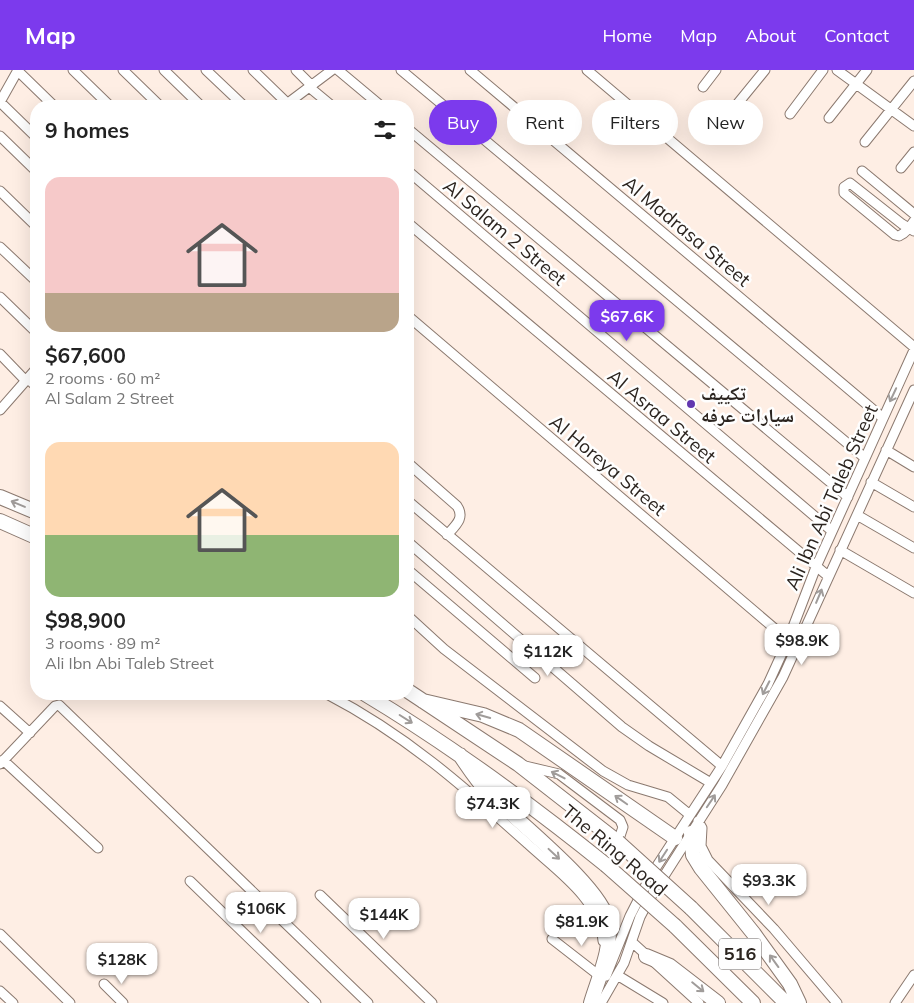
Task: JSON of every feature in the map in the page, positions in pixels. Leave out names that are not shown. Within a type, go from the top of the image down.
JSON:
[{"type":"highway","points":[[0,497],[30,510]]},
{"type":"highway","points":[[2,524],[30,535]]},
{"type":"highway","name":"The Ring Road","points":[[414,695],[518,764],[618,842],[691,908],[786,1003]]},
{"type":"highway","name":"The Ring Road","points":[[374,700],[460,755],[533,807],[606,864],[675,926],[753,1003]]},
{"type":"highway","points":[[423,701],[483,715],[519,730],[675,838]]},
{"type":"highway","points":[[460,755],[487,791],[594,893],[604,909],[608,921],[609,935],[590,1003]]},
{"type":"highway","points":[[690,833],[692,850],[696,861],[754,934],[790,984],[799,1003]]},
{"type":"highway","points":[[646,956],[670,966],[718,1003]]},
{"type":"street","points":[[30,131],[0,102],[18,70],[48,100]]},
{"type":"street","points":[[73,70],[104,100]]},
{"type":"street","points":[[123,70],[154,100]]},
{"type":"street","points":[[164,70],[195,100]]},
{"type":"street","points":[[206,70],[238,100]]},
{"type":"street","points":[[253,70],[281,100]]},
{"type":"street","points":[[296,70],[325,100]]},
{"type":"street","points":[[292,100],[332,70]]},
{"type":"street","points":[[338,70],[373,100]]},
{"type":"street","points":[[401,70],[865,458]]},
{"type":"street","name":"Al Madrasa Street","points":[[470,70],[883,418]]},
{"type":"street","points":[[587,70],[914,349]]},
{"type":"street","points":[[703,87],[716,70]]},
{"type":"street","points":[[741,100],[766,70]]},
{"type":"street","points":[[790,114],[823,70]]},
{"type":"street","points":[[837,70],[914,126]]},
{"type":"street","points":[[829,118],[867,70]]},
{"type":"street","points":[[865,142],[914,81]]},
{"type":"street","points":[[414,134],[848,496]]},
{"type":"street","points":[[0,136],[30,165]]},
{"type":"street","points":[[901,168],[914,152]]},
{"type":"street","points":[[862,171],[914,214]]},
{"type":"street","name":"Al Salam 2 Street","points":[[414,176],[832,532]]},
{"type":"street","points":[[850,183],[912,227],[899,236],[895,235],[844,193],[844,187],[850,183]]},
{"type":"street","points":[[0,191],[30,220]]},
{"type":"street","name":"Al Asraa Street","points":[[414,228],[828,576]]},
{"type":"street","points":[[0,247],[30,275]]},
{"type":"street","points":[[0,297],[30,326]]},
{"type":"street","name":"Al Horeya Street","points":[[414,321],[788,640]]},
{"type":"street","name":"Ali Ibn Abi Taleb Street","points":[[601,1003],[617,975],[632,942],[640,917],[690,833],[694,818],[711,782],[757,706],[788,640],[816,567],[914,349]]},
{"type":"street","points":[[0,354],[30,382]]},
{"type":"street","points":[[0,410],[30,376]]},
{"type":"street","name":"Ali Ibn Abi Taleb Street","points":[[590,1003],[614,958],[630,916],[651,876],[675,838],[722,785],[783,677],[914,390]]},
{"type":"street","points":[[886,450],[914,467]]},
{"type":"street","points":[[414,468],[458,506],[461,511],[460,518],[447,535]]},
{"type":"street","points":[[872,482],[914,506]]},
{"type":"street","points":[[414,506],[722,766]]},
{"type":"street","points":[[857,515],[914,548]]},
{"type":"street","points":[[414,547],[622,727],[649,746],[711,782]]},
{"type":"street","points":[[840,550],[914,594]]},
{"type":"street","points":[[414,575],[535,678]]},
{"type":"street","points":[[414,622],[444,649],[603,771],[628,785],[668,797],[694,818],[702,828],[701,846],[708,860],[774,929],[837,1003]]},
{"type":"street","points":[[339,700],[371,718],[455,778],[582,894],[591,906],[602,930],[602,950],[590,1003]]},
{"type":"street","points":[[98,848],[2,758],[30,733],[55,706],[59,705],[368,1003]]},
{"type":"street","points":[[0,706],[30,733]]},
{"type":"street","points":[[518,764],[552,771],[584,791],[622,822],[623,826],[618,842]]},
{"type":"street","points":[[190,881],[316,1003]]},
{"type":"street","points":[[320,895],[432,1003]]},
{"type":"street","points":[[0,934],[70,1003]]},
{"type":"street","points":[[552,939],[597,974]]},
{"type":"street","points":[[632,942],[699,1003]]},
{"type":"street","points":[[617,975],[663,1003]]},
{"type":"street","points":[[898,1002],[914,975]]},
{"type":"street","points":[[104,984],[123,1003]]},
{"type":"street","points":[[0,991],[13,1003]]},
{"type":"place","name":"تكييف سيارات عرفه","points":[[691,404]]}]
